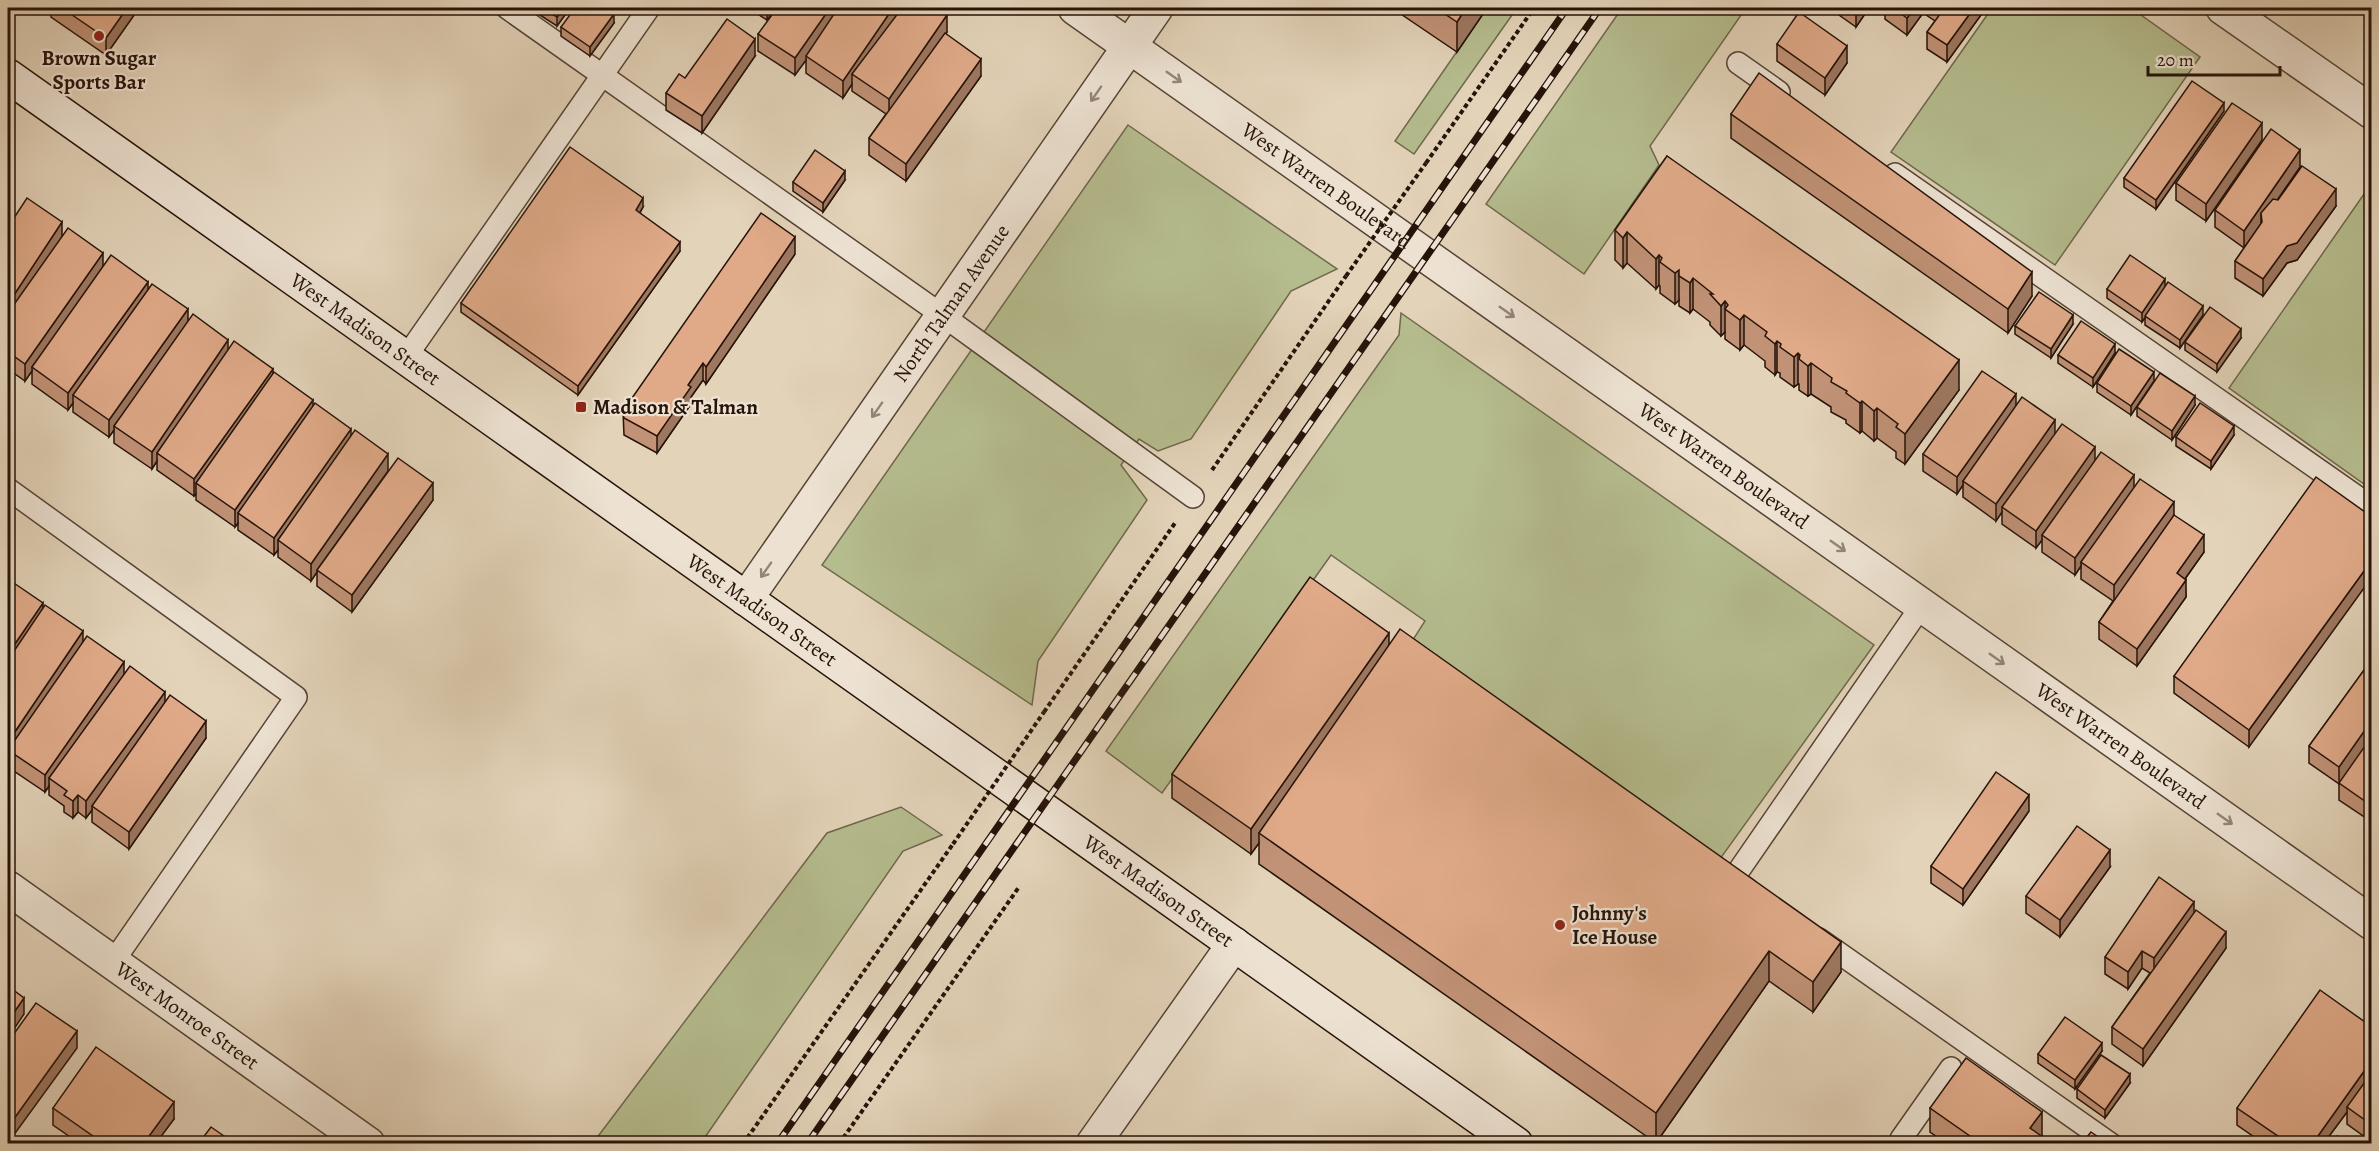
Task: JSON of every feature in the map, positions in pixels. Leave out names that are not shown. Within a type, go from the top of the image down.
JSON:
[{"type":"street","name":"West Warren Boulevard","points":[[1075,8],[2372,923]]},
{"type":"street","name":"North Talman Avenue","points":[[746,598],[1156,8]]},
{"type":"street","points":[[2223,8],[2372,112]]},
{"type":"street","name":"West Madison Street","points":[[8,76],[1516,1143]]},
{"type":"street","name":"West Monroe Street","points":[[8,888],[368,1143]]},
{"type":"street","points":[[1093,1143],[1233,944]]},
{"type":"lane","points":[[507,8],[942,315],[1193,497]]},
{"type":"lane","points":[[406,357],[649,8]]},
{"type":"lane","points":[[1738,63],[1796,104]]},
{"type":"lane","points":[[1874,159],[2372,507]]},
{"type":"lane","points":[[8,489],[296,697],[113,962]]},
{"type":"lane","points":[[1763,900],[1734,879],[1922,605]]},
{"type":"lane","points":[[1802,927],[2111,1143]]},
{"type":"lane","points":[[1907,1143],[1901,1139],[1952,1068]]},
{"type":"path","points":[[1346,276],[1534,8]]},
{"type":"path","points":[[744,1143],[1044,712]]},
{"type":"path","points":[[839,1143],[1019,887]]},
{"type":"green space","points":[[1487,8],[1517,8],[1414,154],[1395,141]]},
{"type":"green space","points":[[1622,8],[1746,8],[1650,146],[1659,165],[1584,274],[1486,204]]},
{"type":"green space","points":[[1992,8],[2131,8],[2200,57],[2055,265],[1891,152]]},
{"type":"green space","points":[[1128,125],[1337,269],[1291,291],[1191,439],[1158,451],[1139,439],[1121,465],[1147,500],[1038,661],[1032,705],[822,565]]},
{"type":"green space","points":[[2372,184],[2371,489],[2229,388]]},
{"type":"green space","points":[[1401,313],[1874,645],[1707,877],[1400,660],[1425,621],[1331,555],[1162,793],[1106,751],[1399,335]]},
{"type":"green space","points":[[901,807],[942,835],[903,851],[701,1143],[597,1143],[596,1139],[827,833]]},
{"type":"building","points":[[62,8],[127,8],[106,38]]},
{"type":"building","points":[[542,8],[564,8],[557,17]]},
{"type":"building","points":[[575,8],[605,8],[614,14],[590,47],[561,27]]},
{"type":"building","points":[[777,8],[830,8],[795,58],[758,34]]},
{"type":"building","points":[[838,8],[893,8],[843,81],[806,56]]},
{"type":"building","points":[[902,8],[938,8],[947,15],[889,99],[852,74]]},
{"type":"building","points":[[1436,8],[1466,8],[1457,22]]},
{"type":"building","points":[[1893,8],[1915,8],[1907,18]]},
{"type":"building","points":[[1939,8],[1974,8],[1947,45],[1927,32],[1943,10]]},
{"type":"building","points":[[1799,12],[1847,46],[1825,78],[1777,44]]},
{"type":"building","points":[[727,19],[755,39],[702,116],[666,93],[679,74],[685,78]]},
{"type":"building","points":[[945,33],[981,59],[906,164],[869,138]]},
{"type":"building","points":[[1759,73],[2032,272],[2008,309],[1731,114]]},
{"type":"building","points":[[2192,81],[2224,103],[2156,200],[2124,178]]},
{"type":"building","points":[[2232,103],[2262,123],[2206,204],[2176,183]]},
{"type":"building","points":[[2271,129],[2300,150],[2244,231],[2215,210]]},
{"type":"building","points":[[570,147],[643,198],[636,210],[680,242],[578,386],[461,303]]},
{"type":"building","points":[[815,150],[845,171],[823,203],[793,182]]},
{"type":"building","points":[[1667,156],[1959,360],[1905,434],[1896,427],[1898,424],[1877,408],[1874,411],[1862,401],[1860,403],[1846,393],[1847,391],[1831,382],[1832,378],[1811,363],[1808,366],[1799,359],[1798,353],[1794,357],[1780,347],[1781,344],[1777,341],[1775,344],[1765,336],[1767,332],[1744,315],[1740,320],[1725,309],[1728,305],[1725,301],[1721,306],[1710,294],[1713,294],[1693,278],[1690,283],[1679,276],[1679,270],[1675,273],[1660,262],[1662,258],[1659,255],[1656,259],[1627,232],[1623,238],[1615,230]]},
{"type":"building","points":[[2302,166],[2336,189],[2297,243],[2287,246],[2263,279],[2235,261],[2262,222],[2261,213],[2273,199],[2278,200]]},
{"type":"building","points":[[27,198],[62,222],[8,304],[8,227]]},
{"type":"building","points":[[761,213],[795,237],[706,367],[703,363],[688,385],[691,387],[657,436],[624,418],[623,411]]},
{"type":"building","points":[[68,228],[103,253],[25,364],[8,352],[8,313]]},
{"type":"building","points":[[111,255],[148,282],[68,393],[32,367]]},
{"type":"building","points":[[2130,255],[2165,279],[2142,313],[2107,289]]},
{"type":"building","points":[[2168,282],[2203,306],[2180,340],[2145,316]]},
{"type":"building","points":[[152,284],[188,309],[109,420],[73,395]]},
{"type":"building","points":[[2039,292],[2073,315],[2051,349],[2015,326]]},
{"type":"building","points":[[2210,307],[2241,329],[2217,364],[2185,342]]},
{"type":"building","points":[[193,314],[228,340],[152,452],[114,426]]},
{"type":"building","points":[[2081,321],[2115,344],[2093,378],[2058,355]]},
{"type":"building","points":[[234,341],[273,369],[194,479],[157,453]]},
{"type":"building","points":[[2119,349],[2154,372],[2131,406],[2097,383]]},
{"type":"building","points":[[1982,371],[2016,394],[1957,477],[1923,454]]},
{"type":"building","points":[[274,372],[313,400],[235,510],[196,483]]},
{"type":"building","points":[[2160,373],[2195,396],[2172,431],[2137,407]]},
{"type":"building","points":[[2022,397],[2055,420],[1996,504],[1963,481]]},
{"type":"building","points":[[315,403],[351,429],[274,538],[238,513]]},
{"type":"building","points":[[2200,403],[2234,426],[2211,461],[2176,437]]},
{"type":"building","points":[[2062,424],[2095,447],[2036,531],[2002,507]]},
{"type":"building","points":[[355,430],[388,454],[311,564],[278,540]]},
{"type":"building","points":[[2101,452],[2134,475],[2075,558],[2042,535]]},
{"type":"building","points":[[398,458],[433,483],[352,595],[317,570]]},
{"type":"building","points":[[2316,477],[2372,517],[2372,560],[2249,730],[2174,676]]},
{"type":"building","points":[[2140,479],[2174,502],[2114,585],[2081,562]]},
{"type":"building","points":[[2174,515],[2204,535],[2177,573],[2186,580],[2137,649],[2099,622]]},
{"type":"building","points":[[1310,577],[1389,633],[1251,829],[1172,774]]},
{"type":"building","points":[[8,579],[43,603],[8,654]]},
{"type":"building","points":[[45,605],[83,631],[8,742],[8,660]]},
{"type":"building","name":"Johnny's Ice House","points":[[1400,629],[1841,942],[1813,982],[1769,951],[1656,1113],[1259,833]]},
{"type":"building","points":[[87,636],[124,662],[45,775],[8,750]]},
{"type":"building","points":[[2372,659],[2372,720],[2339,767],[2309,746]]},
{"type":"building","points":[[130,666],[165,692],[86,801],[78,795],[73,801],[64,795],[67,791],[49,778]]},
{"type":"building","points":[[170,695],[206,721],[129,832],[92,806]]},
{"type":"building","points":[[2372,736],[2372,806],[2339,783]]},
{"type":"building","points":[[1996,772],[2029,795],[1963,889],[1931,866]]},
{"type":"building","points":[[2077,826],[2110,850],[2060,920],[2026,896]]},
{"type":"building","points":[[2159,877],[2194,902],[2154,958],[2142,951],[2128,972],[2105,957]]},
{"type":"building","points":[[2196,910],[2226,932],[2143,1049],[2112,1027]]},
{"type":"building","points":[[8,986],[24,998],[8,1021]]},
{"type":"building","points":[[2320,990],[2372,1027],[2372,1060],[2313,1143],[2288,1143],[2237,1108]]},
{"type":"building","points":[[36,1003],[77,1031],[8,1127],[8,1042]]},
{"type":"building","points":[[2065,1017],[2102,1043],[2075,1080],[2038,1054]]},
{"type":"building","points":[[96,1047],[174,1102],[144,1143],[103,1143],[53,1108]]},
{"type":"building","points":[[2101,1055],[2130,1074],[2105,1110],[2077,1089]]},
{"type":"building","points":[[1966,1058],[2042,1112],[2030,1128],[2051,1143],[1980,1143],[1930,1108]]},
{"type":"building","points":[[2372,1072],[2372,1125],[2347,1107]]},
{"type":"building","points":[[211,1127],[234,1143],[199,1143]]},
{"type":"building","points":[[2091,1132],[2107,1143],[2082,1143]]},
{"type":"building","points":[[2337,1136],[2348,1143],[2332,1143]]},
{"type":"railway","points":[[777,1144],[1567,8]]},
{"type":"railway","points":[[807,1144],[1600,8]]},
{"type":"place","name":"Brown Sugar Sports Bar","points":[[99,36]]},
{"type":"place","name":"Madison & Talman","points":[[581,407]]},
{"type":"place","name":"Johnny's Ice House","points":[[1560,925]]}]
